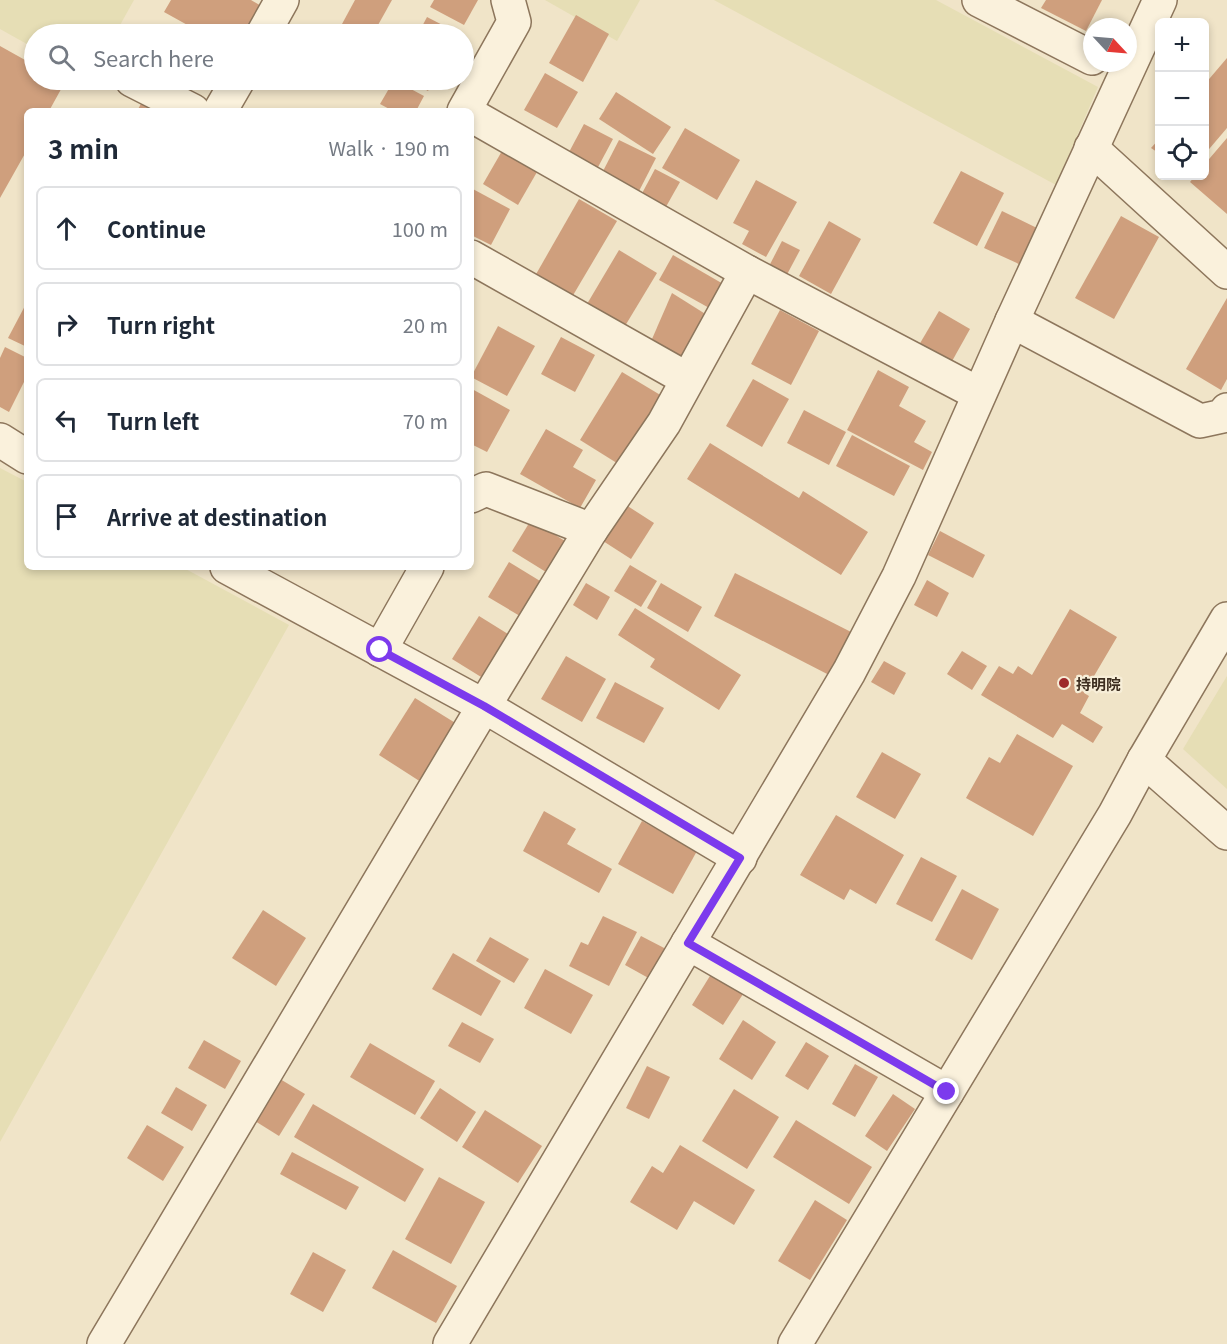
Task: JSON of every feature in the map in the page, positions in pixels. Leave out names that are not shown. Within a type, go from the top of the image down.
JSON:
[{"type":"street","points":[[269,24],[282,0]]},
{"type":"street","points":[[466,108],[514,22],[508,0]]},
{"type":"street","points":[[979,0],[1083,53]]},
{"type":"street","points":[[1137,34],[1160,0]]},
{"type":"street","points":[[450,1344],[849,672],[899,576],[1091,148],[1112,72]]},
{"type":"street","points":[[152,90],[187,108]]},
{"type":"street","points":[[222,108],[232,90]]},
{"type":"street","points":[[474,117],[747,272],[980,394]]},
{"type":"street","points":[[1091,148],[1227,272]]},
{"type":"street","points":[[474,259],[687,379]]},
{"type":"street","points":[[104,1344],[591,530],[664,423],[747,272]]},
{"type":"street","points":[[1012,321],[1200,421],[1223,416],[1227,410]]},
{"type":"street","points":[[0,440],[24,455]]},
{"type":"street","points":[[474,495],[486,489],[591,530]]},
{"type":"street","points":[[233,570],[484,706],[740,858]]},
{"type":"street","points":[[380,650],[425,570]]},
{"type":"street","points":[[795,1344],[1115,814],[1227,619]]},
{"type":"street","points":[[1144,760],[1227,833]]},
{"type":"street","points":[[688,943],[947,1092]]},
{"type":"shaded area","points":[[0,0],[134,0],[121,24],[24,24],[24,42],[0,29]]},
{"type":"shaded area","points":[[545,0],[640,0],[617,41]]},
{"type":"shaded area","points":[[714,0],[936,0],[1098,87],[1056,185]]},
{"type":"shaded area","points":[[0,468],[24,480],[24,570],[188,570],[289,625],[0,1142]]},
{"type":"shaded area","points":[[1227,676],[1227,789],[1183,749]]},
{"type":"building","points":[[171,0],[251,0],[263,7],[253,24],[186,24],[164,12]]},
{"type":"building","points":[[355,0],[392,0],[379,24],[342,24]]},
{"type":"building","points":[[434,0],[478,0],[465,24],[430,7]]},
{"type":"building","points":[[1046,0],[1102,0],[1093,18],[1083,18],[1083,29],[1041,8]]},
{"type":"building","points":[[576,15],[609,34],[583,82],[549,63]]},
{"type":"building","points":[[427,17],[441,24],[423,24]]},
{"type":"building","points":[[0,46],[24,59],[24,90],[61,90],[51,108],[24,108],[24,155],[0,198]]},
{"type":"building","points":[[1227,58],[1227,128],[1209,149],[1209,126],[1209,79]]},
{"type":"building","points":[[545,73],[578,92],[557,128],[524,110]]},
{"type":"building","points":[[388,90],[413,90],[424,96],[418,108],[387,108],[380,104]]},
{"type":"building","points":[[616,92],[671,127],[653,154],[599,119]]},
{"type":"building","points":[[142,102],[154,108],[139,108]]},
{"type":"building","points":[[584,124],[613,139],[597,169],[568,154]]},
{"type":"building","points":[[685,128],[740,160],[717,200],[662,168]]},
{"type":"building","points":[[1227,138],[1227,214],[1190,182],[1192,180],[1209,180],[1209,159]]},
{"type":"building","points":[[619,140],[656,158],[638,193],[601,175]]},
{"type":"building","points":[[502,151],[537,172],[518,205],[483,184]]},
{"type":"building","points":[[655,169],[680,182],[663,212],[639,199]]},
{"type":"building","points":[[961,171],[1004,193],[977,246],[933,223]]},
{"type":"building","points":[[756,180],[797,202],[766,257],[742,244],[749,231],[733,223]]},
{"type":"building","points":[[474,190],[510,209],[491,245],[474,236]]},
{"type":"building","points":[[579,199],[617,221],[572,297],[535,276]]},
{"type":"building","points":[[1002,211],[1039,229],[1021,265],[984,248]]},
{"type":"building","points":[[1121,216],[1159,237],[1114,319],[1075,298]]},
{"type":"building","points":[[829,221],[861,239],[831,294],[799,276]]},
{"type":"building","points":[[782,241],[800,250],[783,282],[766,272]]},
{"type":"building","points":[[619,250],[657,273],[625,326],[587,304]]},
{"type":"building","points":[[673,255],[725,285],[711,309],[659,280]]},
{"type":"building","points":[[672,293],[707,315],[683,359],[652,339]]},
{"type":"building","points":[[1227,298],[1227,379],[1221,390],[1186,369]]},
{"type":"building","points":[[24,308],[24,346],[8,338]]},
{"type":"building","points":[[780,310],[819,331],[791,385],[751,364]]},
{"type":"building","points":[[939,311],[970,329],[951,363],[919,345]]},
{"type":"building","points":[[498,326],[535,346],[507,396],[474,379],[474,371]]},
{"type":"building","points":[[561,337],[595,355],[575,392],[541,374]]},
{"type":"building","points":[[5,347],[24,356],[24,382],[9,412],[0,407],[0,358]]},
{"type":"building","points":[[878,370],[909,387],[899,406],[926,421],[914,442],[932,452],[923,470],[847,430]]},
{"type":"building","points":[[622,372],[662,396],[620,465],[580,440]]},
{"type":"building","points":[[753,379],[789,399],[762,447],[726,426]]},
{"type":"building","points":[[474,390],[510,410],[487,452],[474,446]]},
{"type":"building","points":[[804,410],[846,432],[829,465],[787,443]]},
{"type":"building","points":[[546,429],[583,450],[573,467],[596,480],[580,508],[520,474]]},
{"type":"building","points":[[852,435],[910,466],[894,496],[836,466]]},
{"type":"building","points":[[710,443],[799,498],[803,491],[868,532],[841,575],[687,479]]},
{"type":"building","points":[[626,505],[654,523],[631,559],[603,541]]},
{"type":"building","points":[[531,520],[565,541],[546,572],[512,551]]},
{"type":"building","points":[[940,531],[985,555],[973,578],[928,555]]},
{"type":"building","points":[[509,562],[545,584],[525,619],[488,597]]},
{"type":"building","points":[[630,565],[657,581],[641,607],[614,591]]},
{"type":"building","points":[[735,573],[855,634],[833,677],[714,616]]},
{"type":"building","points":[[927,580],[949,593],[937,617],[914,605]]},
{"type":"building","points":[[586,583],[610,597],[597,620],[573,605]]},
{"type":"building","points":[[661,583],[702,607],[688,632],[647,608]]},
{"type":"building","points":[[635,608],[741,675],[719,710],[650,667],[655,659],[618,635]]},
{"type":"building","points":[[1070,609],[1117,637],[1084,693],[1089,696],[1080,713],[1103,727],[1093,743],[1062,724],[1053,738],[981,695],[999,666],[1013,674],[1018,666],[1032,675]]},
{"type":"building","points":[[479,616],[513,637],[486,680],[452,659]]},
{"type":"building","points":[[962,651],[987,666],[972,690],[947,674]]},
{"type":"building","points":[[566,656],[606,679],[582,722],[541,699]]},
{"type":"building","points":[[884,661],[906,673],[894,695],[871,682]]},
{"type":"building","points":[[615,682],[664,708],[644,743],[596,718]]},
{"type":"building","points":[[415,698],[457,724],[421,782],[379,755]]},
{"type":"building","points":[[1017,734],[1073,766],[1033,836],[966,798],[989,757],[1000,763]]},
{"type":"building","points":[[882,752],[921,774],[895,819],[856,797]]},
{"type":"building","points":[[544,811],[576,829],[567,844],[612,869],[599,893],[523,851]]},
{"type":"building","points":[[836,815],[904,855],[876,904],[850,889],[844,900],[800,875]]},
{"type":"building","points":[[642,821],[697,851],[673,894],[618,864]]},
{"type":"building","points":[[921,857],[957,876],[932,922],[896,904]]},
{"type":"building","points":[[962,889],[999,909],[972,960],[935,940]]},
{"type":"building","points":[[263,910],[306,938],[276,986],[232,958]]},
{"type":"building","points":[[603,916],[637,932],[609,986],[569,966],[581,942],[588,945]]},
{"type":"building","points":[[641,936],[668,950],[652,980],[625,965]]},
{"type":"building","points":[[490,937],[529,959],[514,983],[476,961]]},
{"type":"building","points":[[453,953],[501,981],[481,1016],[432,989]]},
{"type":"building","points":[[545,969],[593,995],[571,1034],[524,1008]]},
{"type":"building","points":[[713,971],[745,991],[723,1025],[692,1005]]},
{"type":"building","points":[[743,1020],[776,1042],[752,1080],[719,1059]]},
{"type":"building","points":[[462,1022],[494,1039],[480,1063],[448,1046]]},
{"type":"building","points":[[204,1040],[241,1061],[225,1089],[188,1068]]},
{"type":"building","points":[[806,1042],[829,1056],[808,1090],[785,1076]]},
{"type":"building","points":[[370,1043],[435,1081],[415,1115],[350,1077]]},
{"type":"building","points":[[855,1064],[878,1077],[855,1117],[832,1104]]},
{"type":"building","points":[[647,1066],[670,1077],[649,1119],[626,1108]]},
{"type":"building","points":[[280,1079],[305,1094],[279,1136],[255,1121]]},
{"type":"building","points":[[176,1087],[207,1105],[192,1131],[161,1113]]},
{"type":"building","points":[[440,1088],[476,1112],[457,1142],[420,1118]]},
{"type":"building","points":[[734,1089],[779,1117],[747,1169],[702,1141]]},
{"type":"building","points":[[893,1094],[915,1109],[887,1151],[865,1136]]},
{"type":"building","points":[[313,1104],[424,1169],[405,1202],[294,1137]]},
{"type":"building","points":[[485,1110],[542,1146],[518,1183],[462,1147]]},
{"type":"building","points":[[796,1120],[872,1167],[849,1204],[773,1157]]},
{"type":"building","points":[[147,1125],[184,1147],[163,1181],[127,1158]]},
{"type":"building","points":[[680,1145],[755,1190],[734,1225],[694,1201],[677,1230],[630,1202],[652,1166],[663,1173]]},
{"type":"building","points":[[292,1152],[359,1187],[346,1210],[280,1174]]},
{"type":"building","points":[[439,1177],[485,1202],[451,1264],[405,1239]]},
{"type":"building","points":[[815,1200],[847,1220],[810,1280],[778,1261]]},
{"type":"building","points":[[393,1250],[457,1286],[436,1323],[372,1288]]},
{"type":"building","points":[[313,1252],[346,1270],[323,1312],[290,1294]]},
{"type":"place","name":"持明院","points":[[1064,683]]},
{"type":"route","points":[[380,650],[484,706],[740,858],[688,943],[947,1092]]}]
